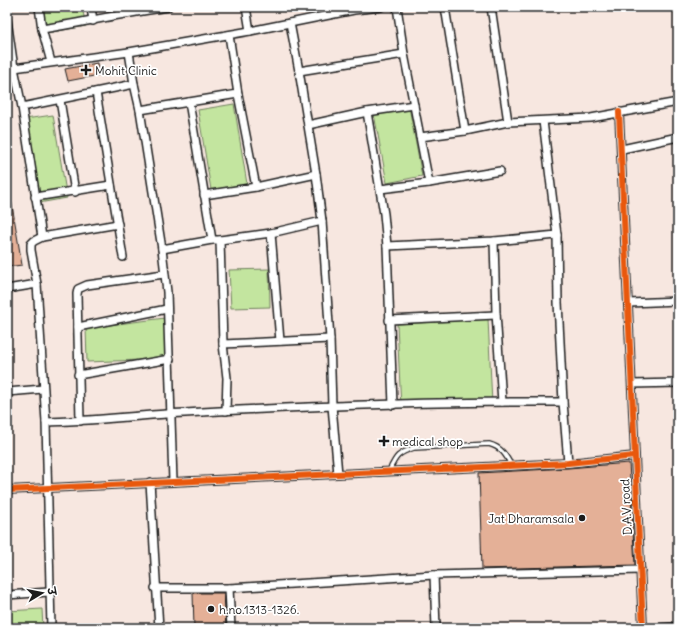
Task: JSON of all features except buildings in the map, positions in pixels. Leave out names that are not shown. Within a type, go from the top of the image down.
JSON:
[{"type":"street","points":[[39,7],[42,29],[51,62]]},
{"type":"street","points":[[91,7],[93,21]]},
{"type":"street","points":[[42,29],[93,21],[124,10],[168,7]]},
{"type":"street","points":[[246,7],[250,31]]},
{"type":"street","points":[[14,68],[129,52],[250,31],[354,9],[380,7]]},
{"type":"street","points":[[397,7],[404,54],[429,183]]},
{"type":"street","points":[[445,7],[466,132]]},
{"type":"street","points":[[491,7],[508,122]]},
{"type":"street","points":[[7,20],[42,237]]},
{"type":"street","points":[[290,23],[316,174],[322,221],[330,339],[332,406],[338,474]]},
{"type":"street","points":[[229,35],[238,94],[256,187]]},
{"type":"street","points":[[129,52],[140,110],[162,249],[170,359],[170,414],[173,482]]},
{"type":"street","points":[[299,71],[404,54]]},
{"type":"street","points":[[22,107],[134,84]]},
{"type":"street","points":[[96,92],[123,257]]},
{"type":"street","points":[[140,110],[238,94]]},
{"type":"street","points":[[60,100],[75,192]]},
{"type":"street","points":[[189,102],[212,240]]},
{"type":"street","points":[[420,137],[466,132],[508,122],[591,118],[678,102]]},
{"type":"street","points":[[308,125],[367,112],[414,105]]},
{"type":"street","points":[[367,112],[384,214],[387,246],[393,405]]},
{"type":"street","name":"D.A.V road","points":[[619,112],[622,149],[622,192],[629,303],[643,628]]},
{"type":"street","points":[[543,121],[557,234],[558,302],[563,402],[568,463]]},
{"type":"street","points":[[622,149],[678,137]]},
{"type":"street","points":[[380,189],[429,183],[500,171]]},
{"type":"street","points":[[204,195],[256,187],[316,174]]},
{"type":"street","points":[[35,197],[75,192],[111,185]]},
{"type":"street","points":[[162,249],[212,240],[271,233],[322,221]]},
{"type":"street","points":[[51,628],[46,422],[37,284],[31,250],[34,241],[42,237],[118,224]]},
{"type":"street","points":[[271,233],[280,341]]},
{"type":"street","points":[[387,246],[494,241],[557,234]]},
{"type":"street","points":[[220,240],[223,344],[227,378],[226,411]]},
{"type":"street","points":[[494,241],[496,315],[502,402]]},
{"type":"street","points":[[80,421],[78,375],[78,289],[82,286],[164,274]]},
{"type":"street","points":[[7,289],[37,284]]},
{"type":"street","points":[[629,303],[678,302]]},
{"type":"street","points":[[78,327],[167,309]]},
{"type":"street","points":[[389,320],[496,315]]},
{"type":"street","points":[[223,344],[330,339]]},
{"type":"street","points":[[78,375],[170,359]]},
{"type":"street","points":[[632,384],[678,383]]},
{"type":"street","points":[[7,392],[43,389]]},
{"type":"street","points":[[46,422],[332,406],[563,402]]},
{"type":"street","points":[[7,490],[568,463],[635,456]]},
{"type":"street","points":[[150,482],[155,588],[159,628]]},
{"type":"street","points":[[155,588],[229,588],[434,575],[641,570]]},
{"type":"street","points":[[434,575],[436,628]]},
{"type":"street","points":[[229,588],[231,628]]},
{"type":"street","points":[[7,595],[49,592]]},
{"type":"street","points":[[661,628],[678,627]]},
{"type":"lane","points":[[388,472],[396,457],[402,452],[414,448],[489,444],[496,445],[501,449],[512,466]]},
{"type":"green space","points":[[41,7],[82,7],[86,26],[46,33]]},
{"type":"green space","points":[[234,104],[247,184],[211,190],[198,110]]},
{"type":"green space","points":[[409,107],[422,176],[387,183],[374,114]]},
{"type":"green space","points":[[53,115],[67,198],[39,203],[25,119]]},
{"type":"green space","points":[[269,269],[270,307],[231,308],[229,270]]},
{"type":"green space","points":[[165,318],[166,359],[87,362],[86,328]]},
{"type":"green space","points":[[488,319],[492,404],[401,408],[397,324]]},
{"type":"green space","points":[[42,609],[43,628],[7,628],[7,611]]},
{"type":"cycle path","points":[[619,112],[643,628]]},
{"type":"cycle path","points":[[7,490],[568,463],[635,456]]},
{"type":"place","name":"Mohit Clinic","points":[[86,70]]},
{"type":"place","name":"medical shop","points":[[384,441]]},
{"type":"place","name":"Jat Dharamsala","points":[[582,518]]},
{"type":"place","name":"h.no.1313-1326.","points":[[211,609]]}]
